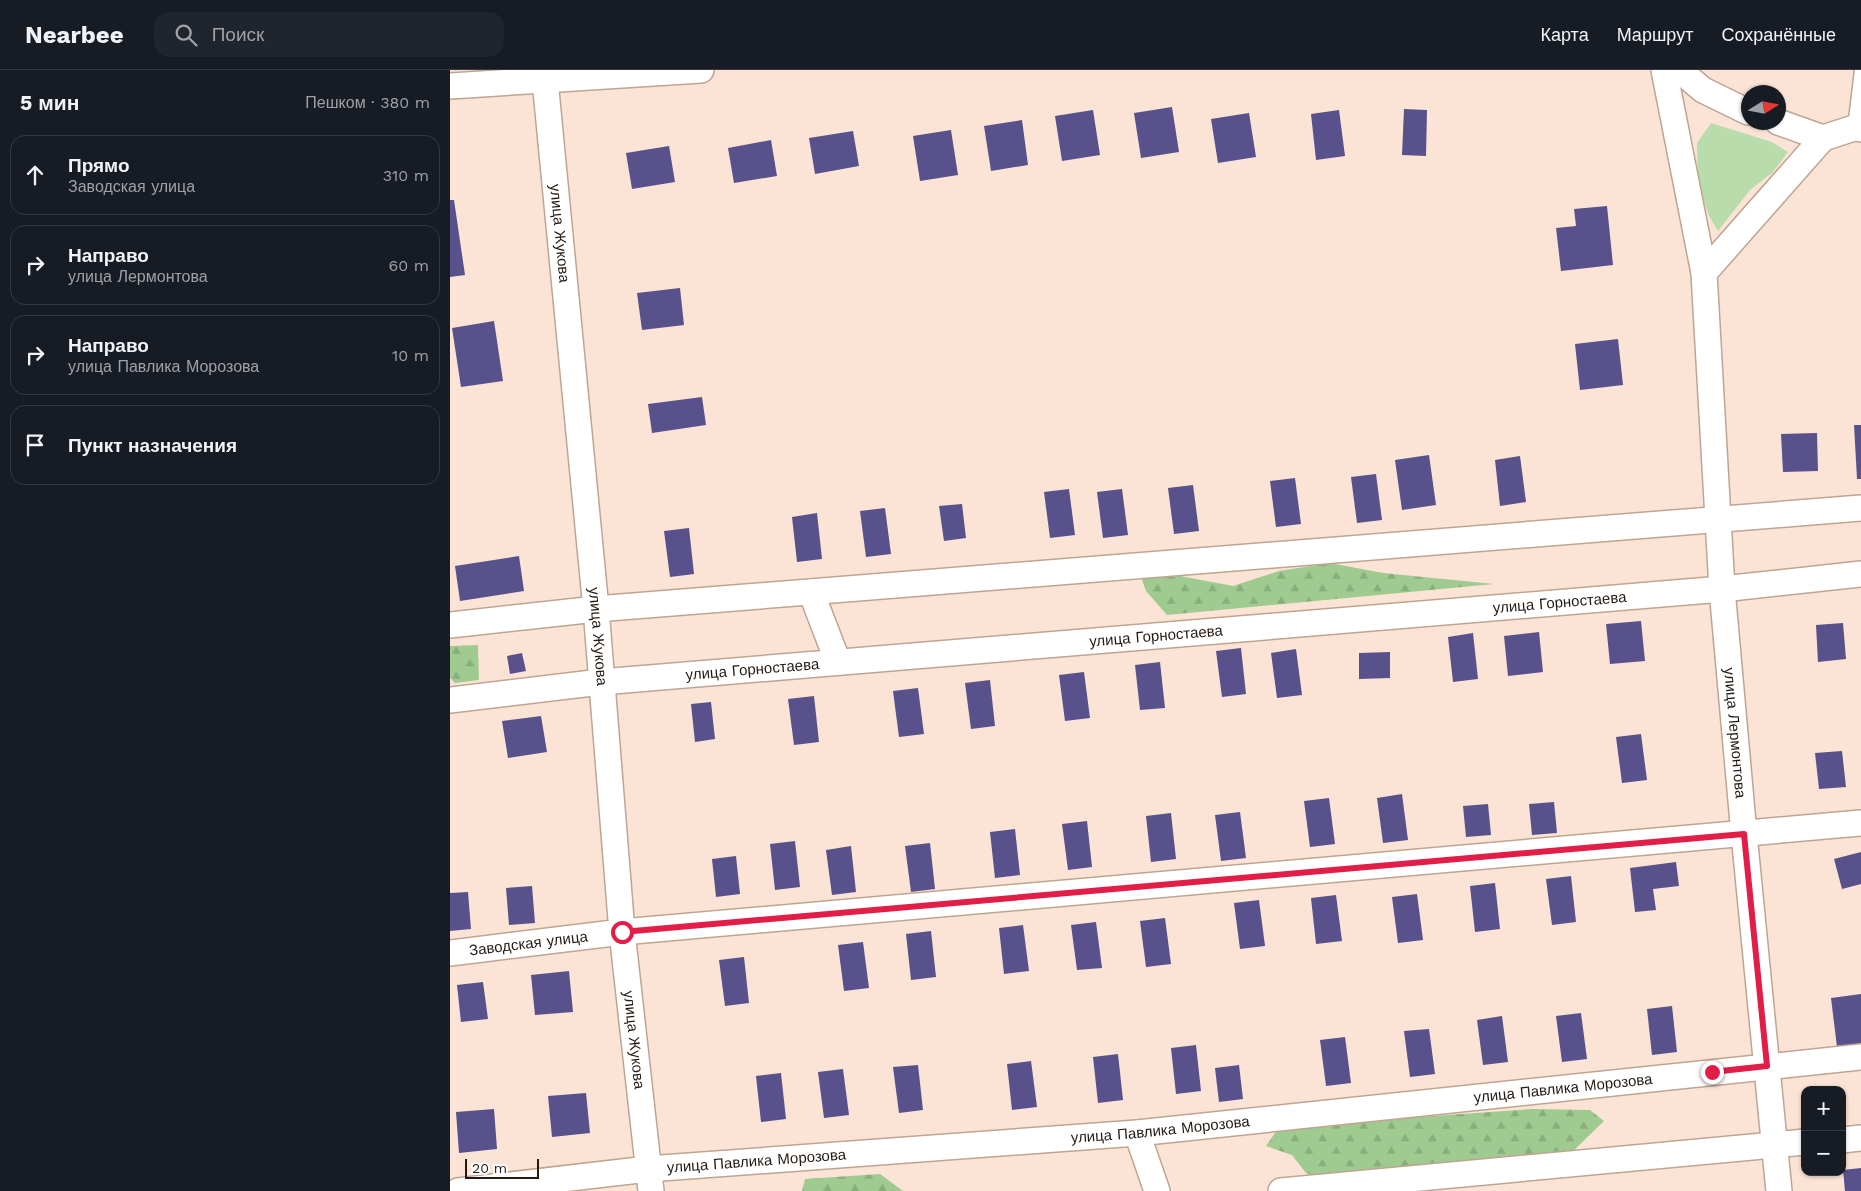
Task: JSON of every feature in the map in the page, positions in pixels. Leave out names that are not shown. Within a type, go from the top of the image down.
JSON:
[{"type":"street","points":[[450,86],[701,70]]},
{"type":"street","name":"улица Лермонтова","points":[[1664,70],[1704,273],[1722,589],[1779,1191]]},
{"type":"street","points":[[1679,70],[1703,90],[1741,109]]},
{"type":"street","name":"улица Жукова","points":[[545,80],[596,610],[622,932],[650,1180]]},
{"type":"street","points":[[1786,125],[1824,138]]},
{"type":"street","points":[[1704,273],[1824,138],[1857,129]]},
{"type":"street","points":[[450,625],[596,610],[811,592],[1718,521],[1861,508]]},
{"type":"street","name":"улица Горностаева","points":[[450,700],[601,682],[1722,589],[1861,574]]},
{"type":"street","points":[[811,592],[838,662]]},
{"type":"street","name":"Заводская улица","points":[[450,953],[622,932],[1861,823]]},
{"type":"street","name":"улица Павлика Морозова","points":[[458,1191],[650,1180],[1861,1057]]},
{"type":"street","points":[[1137,1132],[1157,1191]]},
{"type":"street","points":[[1846,1140],[1861,1138]]},
{"type":"street","points":[[1281,1191],[1801,1142]]},
{"type":"lane","points":[[1857,129],[1861,70]]},
{"type":"green space","points":[[1711,123],[1772,142],[1788,152],[1772,173],[1750,190],[1718,231],[1709,216],[1698,183],[1697,143]]},
{"type":"green space","points":[[1330,563],[1383,573],[1494,584],[1167,615],[1146,591],[1141,577],[1180,576],[1233,586],[1279,571]]},
{"type":"green space","points":[[478,645],[479,680],[455,683],[450,678],[450,646]]},
{"type":"green space","points":[[1532,1109],[1590,1110],[1604,1121],[1572,1152],[1332,1181],[1306,1173],[1292,1155],[1266,1146],[1277,1130],[1305,1125]]},
{"type":"green space","points":[[880,1174],[903,1191],[802,1191],[805,1179]]},
{"type":"building","points":[[1172,107],[1179,152],[1141,158],[1134,113]]},
{"type":"building","points":[[1404,109],[1427,110],[1426,156],[1402,155]]},
{"type":"building","points":[[1093,110],[1100,155],[1062,161],[1055,116]]},
{"type":"building","points":[[1339,110],[1345,156],[1316,160],[1311,114]]},
{"type":"building","points":[[1249,113],[1256,157],[1218,163],[1211,119]]},
{"type":"building","points":[[1022,120],[1028,165],[991,171],[984,126]]},
{"type":"building","points":[[951,130],[958,175],[920,181],[913,136]]},
{"type":"building","points":[[853,131],[859,166],[815,174],[809,138]]},
{"type":"building","points":[[771,140],[777,176],[734,183],[728,148]]},
{"type":"building","points":[[669,146],[675,182],[632,189],[626,153]]},
{"type":"building","points":[[450,200],[454,200],[465,275],[450,277]]},
{"type":"building","points":[[1607,206],[1613,265],[1561,271],[1556,228],[1576,226],[1574,209]]},
{"type":"building","points":[[680,288],[684,325],[642,330],[637,293]]},
{"type":"building","points":[[494,321],[503,381],[461,387],[452,328]]},
{"type":"building","points":[[1618,339],[1623,385],[1580,390],[1575,344]]},
{"type":"building","points":[[702,397],[706,425],[652,433],[648,404]]},
{"type":"building","points":[[1854,425],[1861,425],[1861,479],[1857,479]]},
{"type":"building","points":[[1817,433],[1818,471],[1783,472],[1781,434]]},
{"type":"building","points":[[1429,455],[1436,505],[1402,510],[1395,460]]},
{"type":"building","points":[[1520,456],[1526,502],[1500,506],[1495,460]]},
{"type":"building","points":[[1376,474],[1382,520],[1357,523],[1351,477]]},
{"type":"building","points":[[1295,478],[1301,524],[1276,527],[1270,481]]},
{"type":"building","points":[[1193,485],[1199,531],[1174,534],[1168,488]]},
{"type":"building","points":[[1069,489],[1075,535],[1050,538],[1044,492]]},
{"type":"building","points":[[1122,489],[1128,535],[1103,538],[1097,492]]},
{"type":"building","points":[[962,504],[966,538],[944,541],[939,506]]},
{"type":"building","points":[[885,508],[891,554],[866,557],[860,511]]},
{"type":"building","points":[[817,513],[822,559],[797,562],[792,517]]},
{"type":"building","points":[[689,528],[694,574],[670,577],[664,531]]},
{"type":"building","points":[[519,556],[524,591],[460,601],[455,566]]},
{"type":"building","points":[[1641,621],[1645,661],[1610,664],[1606,624]]},
{"type":"building","points":[[1843,623],[1846,659],[1818,662],[1816,625]]},
{"type":"building","points":[[1539,632],[1543,672],[1508,676],[1504,636]]},
{"type":"building","points":[[1473,633],[1478,679],[1453,682],[1448,637]]},
{"type":"building","points":[[1241,648],[1246,694],[1222,697],[1216,651]]},
{"type":"building","points":[[1296,649],[1302,695],[1277,698],[1271,653]]},
{"type":"building","points":[[1390,652],[1390,678],[1359,679],[1359,653]]},
{"type":"building","points":[[522,653],[526,671],[510,674],[507,656]]},
{"type":"building","points":[[1160,662],[1165,708],[1140,710],[1135,665]]},
{"type":"building","points":[[1084,672],[1090,718],[1065,721],[1059,675]]},
{"type":"building","points":[[990,680],[995,726],[971,729],[965,683]]},
{"type":"building","points":[[918,688],[924,734],[899,737],[893,691]]},
{"type":"building","points":[[814,696],[819,742],[794,745],[788,699]]},
{"type":"building","points":[[711,702],[715,739],[695,742],[691,704]]},
{"type":"building","points":[[541,716],[547,752],[508,758],[502,721]]},
{"type":"building","points":[[1641,734],[1647,780],[1622,783],[1616,737]]},
{"type":"building","points":[[1842,751],[1846,787],[1819,789],[1815,753]]},
{"type":"building","points":[[1402,794],[1408,840],[1383,843],[1377,798]]},
{"type":"building","points":[[1329,798],[1335,844],[1310,847],[1304,801]]},
{"type":"building","points":[[1554,802],[1557,833],[1532,835],[1529,804]]},
{"type":"building","points":[[1488,804],[1491,835],[1466,837],[1463,806]]},
{"type":"building","points":[[1240,812],[1246,858],[1221,861],[1215,815]]},
{"type":"building","points":[[1171,813],[1176,859],[1151,862],[1146,816]]},
{"type":"building","points":[[1087,821],[1092,867],[1068,870],[1062,824]]},
{"type":"building","points":[[1015,829],[1020,875],[995,878],[990,832]]},
{"type":"building","points":[[795,841],[800,887],[775,890],[770,844]]},
{"type":"building","points":[[930,843],[935,889],[911,892],[905,846]]},
{"type":"building","points":[[851,846],[856,892],[832,895],[826,850]]},
{"type":"building","points":[[1861,852],[1861,884],[1842,889],[1834,859]]},
{"type":"building","points":[[736,856],[740,894],[716,897],[712,859]]},
{"type":"building","points":[[1676,862],[1679,886],[1653,889],[1656,910],[1635,912],[1630,868]]},
{"type":"building","points":[[1571,876],[1576,922],[1552,925],[1546,879]]},
{"type":"building","points":[[1495,883],[1500,929],[1475,932],[1470,886]]},
{"type":"building","points":[[532,886],[535,923],[509,925],[506,888]]},
{"type":"building","points":[[468,892],[471,929],[450,931],[450,893]]},
{"type":"building","points":[[1417,894],[1423,940],[1398,943],[1392,897]]},
{"type":"building","points":[[1336,895],[1342,941],[1316,944],[1311,898]]},
{"type":"building","points":[[1259,900],[1265,946],[1240,949],[1234,903]]},
{"type":"building","points":[[1165,918],[1171,964],[1146,967],[1140,921]]},
{"type":"building","points":[[1096,922],[1102,968],[1077,970],[1071,925]]},
{"type":"building","points":[[1023,925],[1029,971],[1004,974],[999,928]]},
{"type":"building","points":[[931,931],[936,977],[911,980],[906,934]]},
{"type":"building","points":[[863,942],[869,988],[844,991],[838,945]]},
{"type":"building","points":[[744,957],[749,1003],[725,1006],[719,960]]},
{"type":"building","points":[[569,971],[573,1012],[535,1015],[531,975]]},
{"type":"building","points":[[483,982],[488,1019],[461,1022],[457,985]]},
{"type":"building","points":[[1861,994],[1861,1044],[1837,1047],[1831,998]]},
{"type":"building","points":[[1672,1006],[1677,1052],[1652,1055],[1647,1009]]},
{"type":"building","points":[[1581,1013],[1587,1059],[1562,1062],[1556,1016]]},
{"type":"building","points":[[1502,1016],[1508,1062],[1483,1065],[1477,1020]]},
{"type":"building","points":[[1429,1029],[1435,1074],[1410,1077],[1404,1031]]},
{"type":"building","points":[[1345,1037],[1351,1083],[1326,1086],[1320,1040]]},
{"type":"building","points":[[1196,1045],[1201,1091],[1176,1094],[1171,1048]]},
{"type":"building","points":[[1118,1054],[1123,1100],[1098,1103],[1093,1057]]},
{"type":"building","points":[[1031,1061],[1037,1107],[1012,1110],[1007,1064]]},
{"type":"building","points":[[918,1065],[923,1110],[899,1113],[893,1067]]},
{"type":"building","points":[[1239,1065],[1243,1099],[1219,1102],[1215,1068]]},
{"type":"building","points":[[843,1069],[849,1115],[824,1118],[818,1072]]},
{"type":"building","points":[[781,1073],[786,1119],[761,1122],[756,1076]]},
{"type":"building","points":[[586,1093],[590,1133],[552,1137],[548,1096]]},
{"type":"building","points":[[494,1109],[497,1149],[459,1153],[456,1112]]},
{"type":"building","points":[[1861,1168],[1861,1191],[1845,1191],[1844,1176],[1846,1176],[1846,1170]]},
{"type":"route","points":[[622,932],[1744,834],[1767,1066],[1712,1072]]}]
